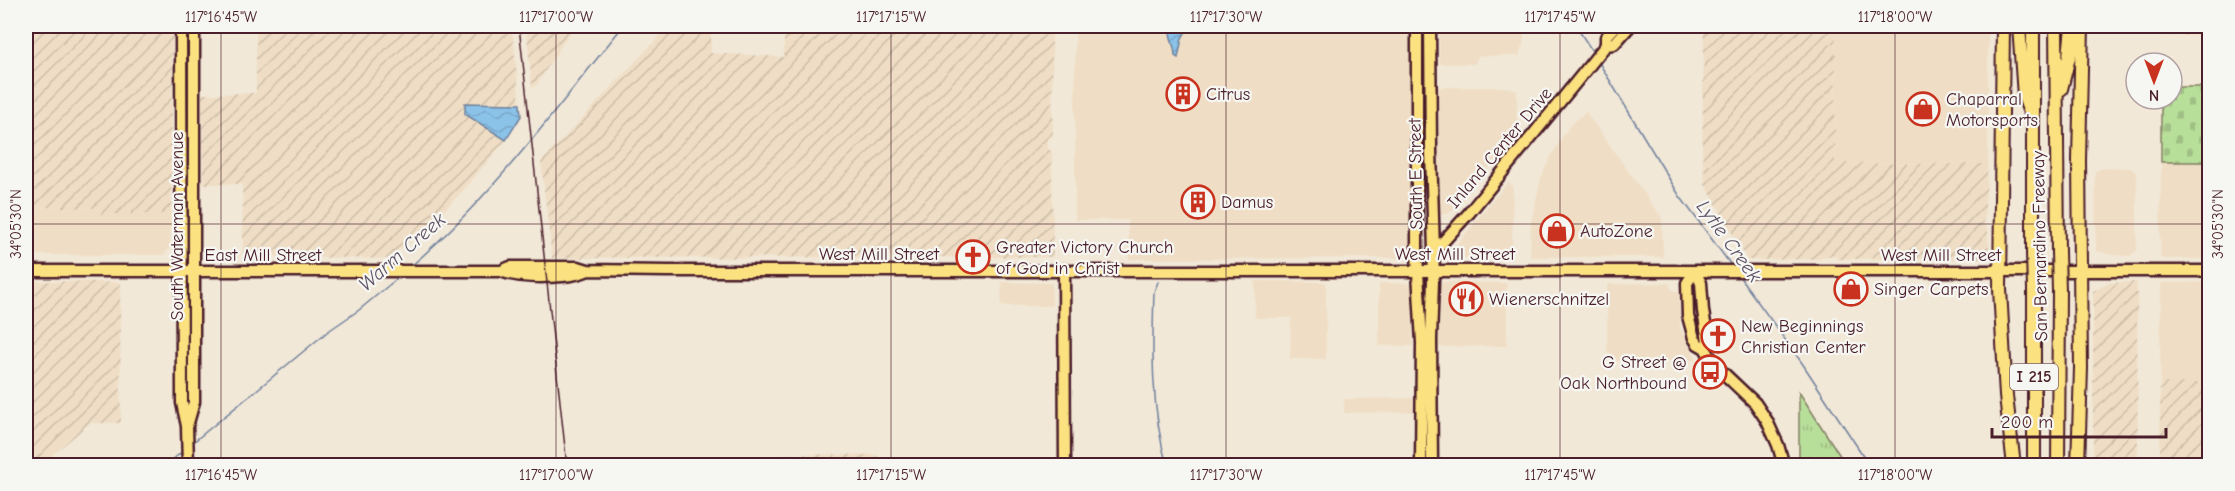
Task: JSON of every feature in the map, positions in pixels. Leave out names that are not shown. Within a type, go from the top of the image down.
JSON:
[{"type":"highway","points":[[2003,26],[2000,289],[2004,363],[2014,465]]},
{"type":"highway","points":[[2019,26],[2024,96],[2033,123]]},
{"type":"highway","name":"San Bernardino Freeway","points":[[2033,26],[2034,465]]},
{"type":"highway","name":"San Bernardino Freeway","points":[[2056,26],[2058,465]]},
{"type":"highway","points":[[2056,110],[2068,57],[2072,26]]},
{"type":"highway","points":[[2079,465],[2081,272],[2079,160],[2082,26]]},
{"type":"main road","name":"South Waterman Avenue","points":[[181,26],[187,271],[194,402],[187,426]]},
{"type":"main road","name":"South Waterman Avenue","points":[[188,465],[187,426],[182,403],[182,335],[187,271],[194,26]]},
{"type":"main road","name":"South E Street","points":[[1417,26],[1418,271],[1422,343],[1421,465]]},
{"type":"main road","name":"South E Street","points":[[1430,26],[1434,252],[1432,465]]},
{"type":"main road","name":"Inland Center Drive","points":[[1418,271],[1469,213],[1581,76],[1606,45],[1606,37],[1616,26]]},
{"type":"main road","name":"Inland Center Drive","points":[[1606,45],[1614,44],[1630,26]]},
{"type":"main road","name":"East Mill Street","points":[[26,271],[501,271],[510,275],[546,276],[578,275],[588,270],[701,271]]},
{"type":"main road","points":[[1064,270],[1065,465]]},
{"type":"main road","name":"West Mill Street","points":[[701,271],[2210,271]]},
{"type":"main road","points":[[1695,271],[1687,283],[1688,316],[1694,338],[1705,348],[1715,365],[1755,403],[1767,421],[1784,465]]},
{"type":"main road","points":[[182,335],[188,345],[188,399],[194,402]]},
{"type":"shaded area","points":[[26,26],[173,26],[171,214],[101,214],[100,208],[26,207]]},
{"type":"shaded area","points":[[256,26],[512,26],[520,104],[465,104],[465,114],[506,140],[461,193],[422,233],[387,259],[243,256],[242,184],[203,184],[202,94],[256,93]]},
{"type":"shaded area","points":[[526,26],[574,26],[535,87],[532,87]]},
{"type":"shaded area","points":[[669,26],[711,26],[711,53],[784,57],[784,26],[868,26],[868,36],[890,36],[892,28],[1052,30],[1053,137],[1048,138],[1048,149],[1052,151],[1053,257],[552,258],[541,162]]},
{"type":"shaded area","points":[[1075,26],[1410,26],[1410,251],[1403,258],[1129,259],[1128,220],[1075,220]]},
{"type":"shaded area","points":[[1439,26],[1524,26],[1524,40],[1519,56],[1478,56],[1475,64],[1439,64]]},
{"type":"shaded area","points":[[1704,26],[1836,26],[1835,163],[1988,164],[1984,223],[1988,231],[1989,253],[1984,258],[1962,259],[1838,259],[1833,256],[1817,259],[1747,260],[1705,184],[1702,153]]},
{"type":"shaded area","points":[[1836,26],[1988,26],[1988,164],[1835,163]]},
{"type":"shaded area","points":[[2161,26],[2209,26],[2209,35],[2161,36]]},
{"type":"shaded area","points":[[1438,87],[1507,87],[1517,91],[1517,133],[1448,214],[1440,214]]},
{"type":"shaded area","points":[[1586,112],[1662,218],[1663,257],[1530,257],[1531,222],[1541,178],[1569,126]]},
{"type":"shaded area","points":[[2161,162],[2209,162],[2209,259],[2163,259],[2160,257]]},
{"type":"shaded area","points":[[2107,167],[2131,168],[2137,174],[2137,250],[2130,256],[2096,251],[2095,171]]},
{"type":"shaded area","points":[[1508,182],[1513,186],[1512,258],[1450,258],[1448,255]]},
{"type":"shaded area","points":[[26,207],[100,208],[102,214],[171,214],[170,248],[163,255],[26,255]]},
{"type":"shaded area","points":[[26,281],[120,282],[121,423],[90,423],[41,465],[26,465]]},
{"type":"shaded area","points":[[1255,281],[1326,282],[1326,359],[1290,359],[1291,318],[1255,318]]},
{"type":"shaded area","points":[[1002,282],[1052,283],[1052,306],[1001,306]]},
{"type":"shaded area","points":[[1443,282],[1507,283],[1507,346],[1437,347],[1439,286]]},
{"type":"shaded area","points":[[2137,282],[2138,465],[2093,465],[2093,291],[2109,283]]},
{"type":"shaded area","points":[[2209,282],[2209,383],[2160,383],[2161,283]]},
{"type":"shaded area","points":[[1379,283],[1408,283],[1412,286],[1413,346],[1379,346]]},
{"type":"shaded area","points":[[1669,283],[1672,290],[1679,292],[1680,328],[1697,360],[1617,361],[1607,351],[1607,284]]},
{"type":"shaded area","points":[[2160,383],[2209,383],[2209,465],[2160,465]]},
{"type":"shaded area","points":[[1414,398],[1415,412],[1344,413],[1344,399]]},
{"type":"shaded area","points":[[782,454],[878,455],[878,465],[710,465],[710,458],[782,459]]},
{"type":"green space","points":[[2184,87],[2209,87],[2209,162],[2161,162],[2161,111],[2184,111]]},
{"type":"green space","points":[[1799,392],[1846,465],[1799,465]]},
{"type":"water","points":[[1170,26],[1189,26],[1182,38],[1178,58],[1175,56]]},
{"type":"water","points":[[465,103],[520,104],[521,116],[506,140],[465,114]]},
{"type":"waterway","name":"Warm Creek","points":[[410,267],[440,240],[496,182],[623,26]]},
{"type":"waterway","name":"Lytle Creek","points":[[1576,26],[1594,54]]},
{"type":"waterway","name":"Lytle Creek","points":[[1598,61],[1679,195],[1731,265]]},
{"type":"waterway","name":"Warm Creek","points":[[191,444],[327,332],[359,310],[400,276]]},
{"type":"waterway","name":"Lytle Creek","points":[[1739,276],[1802,363],[1870,466]]},
{"type":"waterway","points":[[1158,282],[1154,292],[1155,401],[1167,466]]},
{"type":"waterway","name":"Warm Creek","points":[[165,466],[183,451]]},
{"type":"railway","points":[[519,26],[567,466]]},
{"type":"place","name":"Citrus","points":[[1183,94]]},
{"type":"place","name":"Chaparral Motorsports","points":[[1923,109]]},
{"type":"place","name":"Damus","points":[[1198,202]]},
{"type":"place","name":"AutoZone","points":[[1557,231]]},
{"type":"place","name":"Greater Victory Church of God in Christ","points":[[973,257]]},
{"type":"place","name":"Singer Carpets","points":[[1851,289]]},
{"type":"place","name":"Wienerschnitzel","points":[[1466,299]]},
{"type":"place","name":"New Beginnings Christian Center","points":[[1718,336]]},
{"type":"place","name":"G Street @ Oak Northbound","points":[[1710,372]]}]
